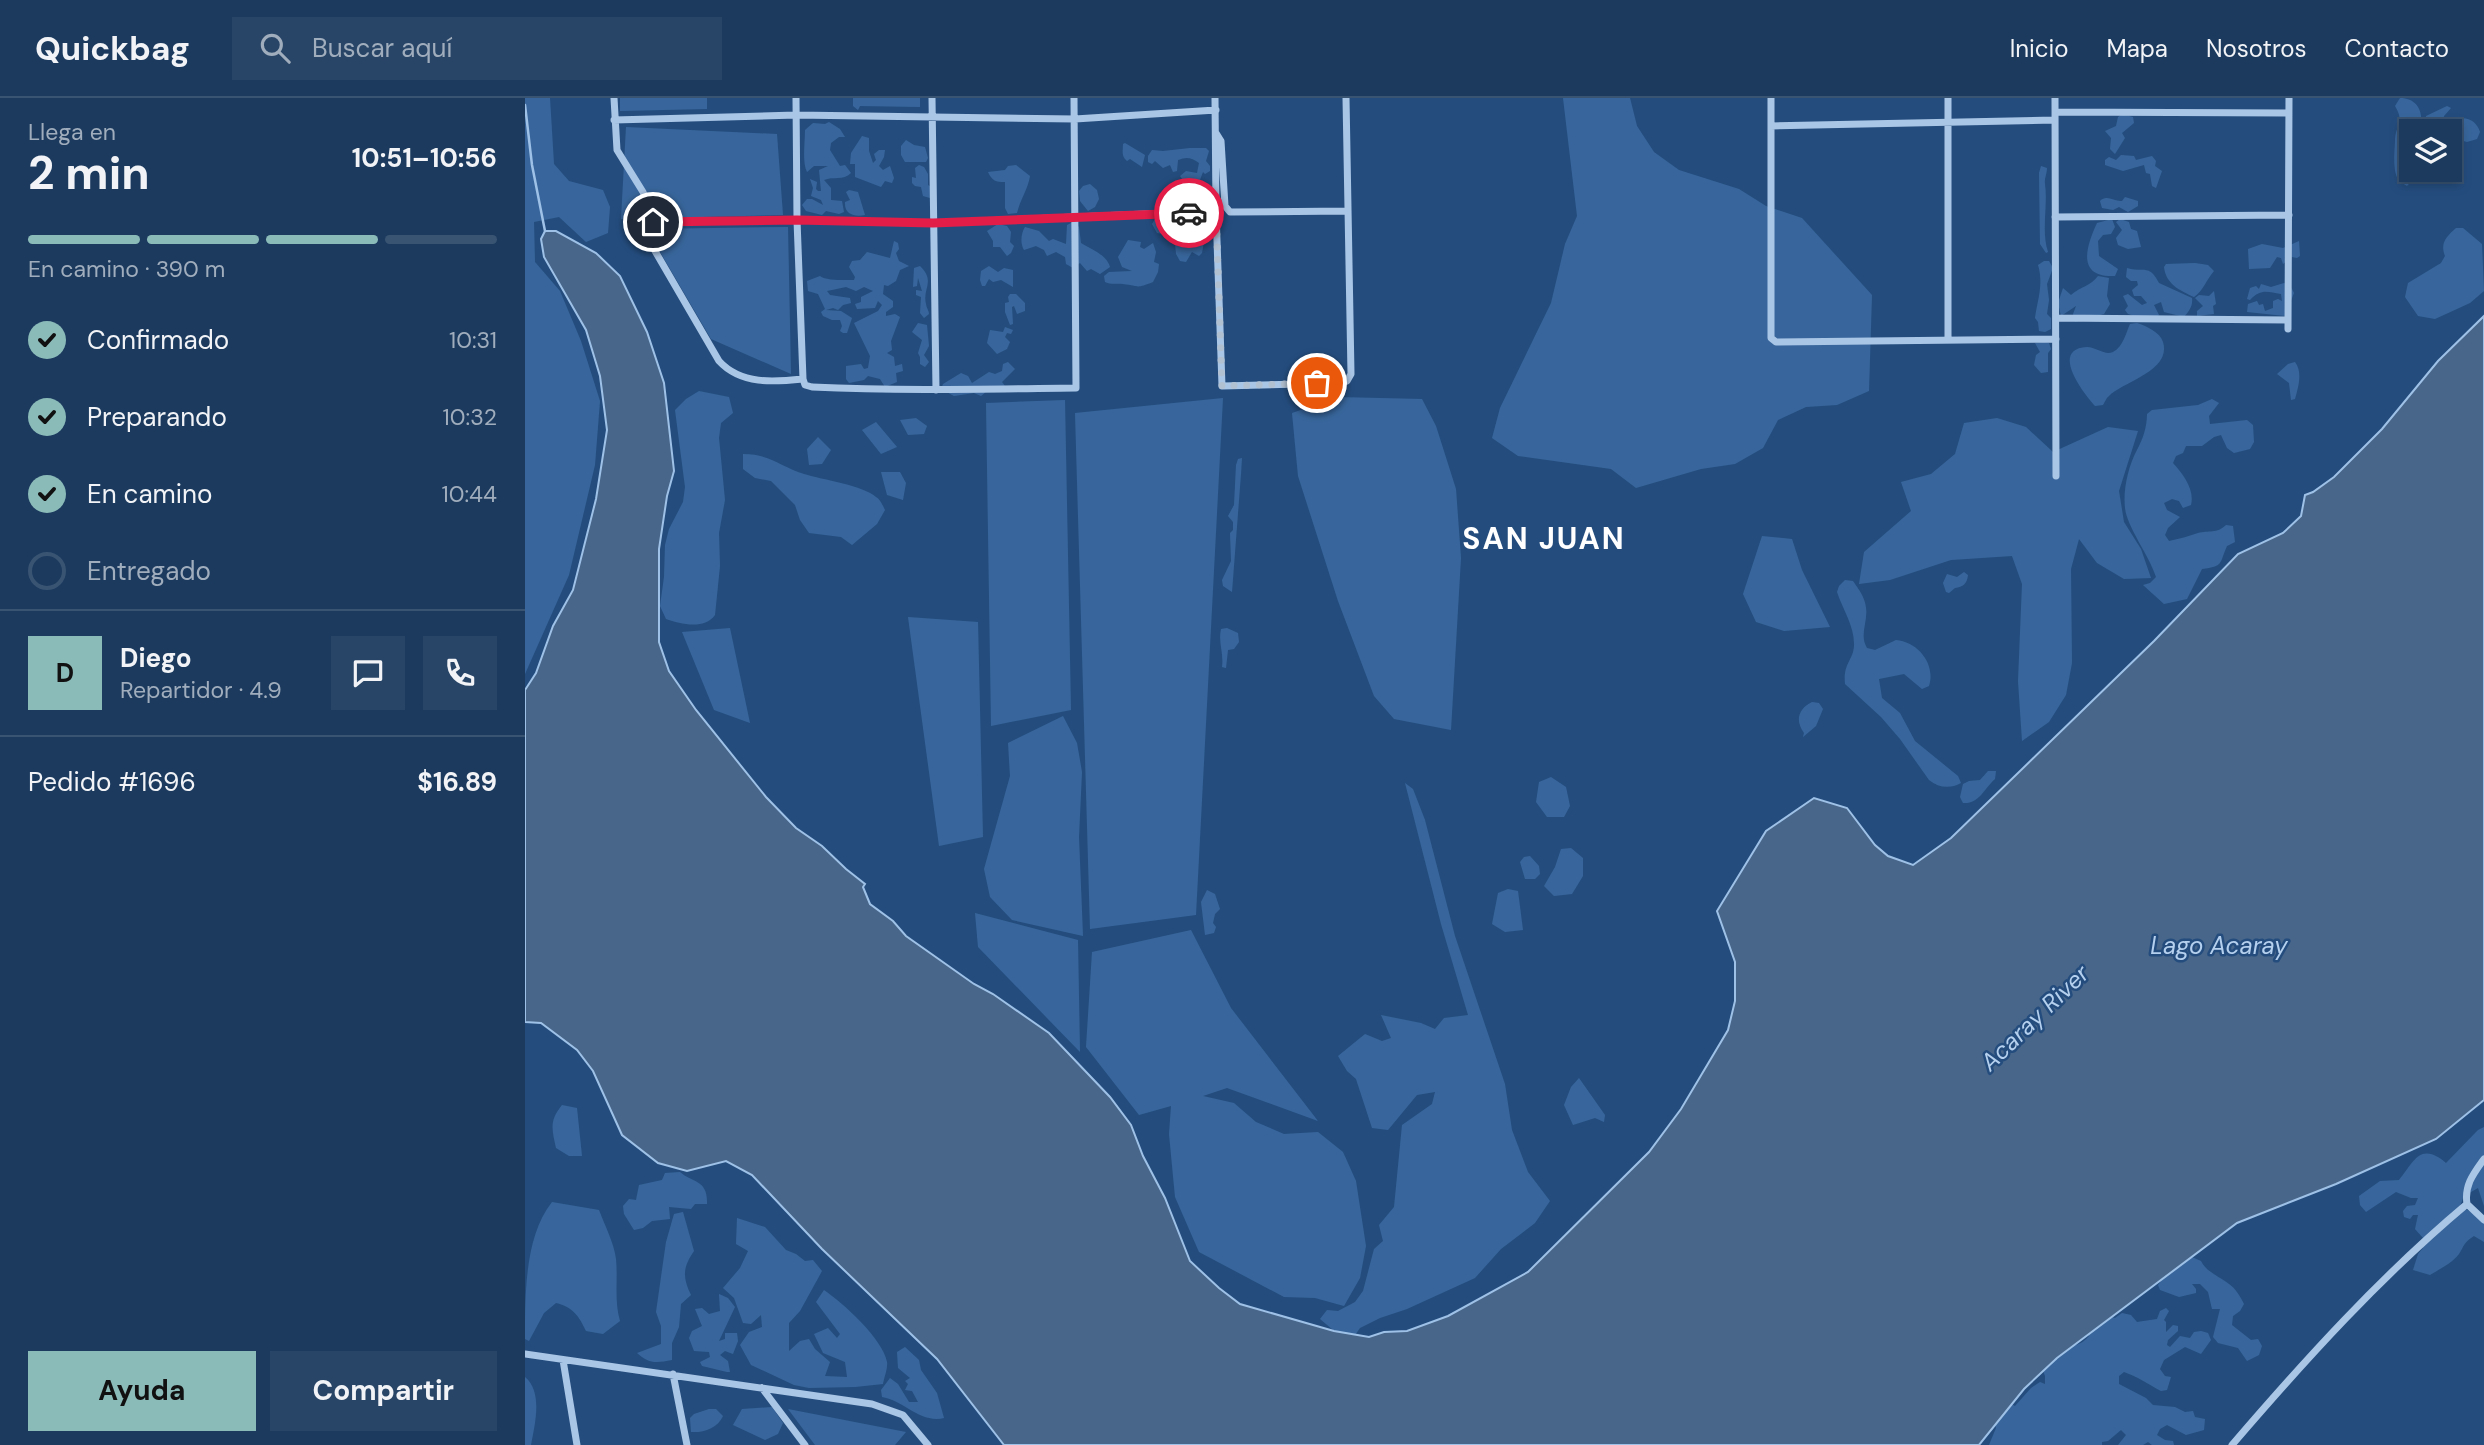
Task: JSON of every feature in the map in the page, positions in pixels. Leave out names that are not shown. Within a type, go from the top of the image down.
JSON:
[{"type":"street","points":[[614,98],[617,150],[643,192],[653,222],[655,251],[719,361],[726,369],[753,380],[803,379]]},
{"type":"street","points":[[796,98],[803,379],[806,385],[812,387],[936,390],[1076,388],[1074,98]]},
{"type":"street","points":[[932,98],[936,390]]},
{"type":"street","points":[[1215,98],[1222,386],[1347,381],[1351,374],[1346,98]]},
{"type":"street","points":[[1771,98],[1771,338],[1776,342],[2056,339]]},
{"type":"street","points":[[1948,98],[1948,341]]},
{"type":"street","points":[[2055,98],[2056,476]]},
{"type":"street","points":[[2288,329],[2289,98]]},
{"type":"street","points":[[614,120],[796,115],[1075,119],[1216,110]]},
{"type":"street","points":[[1771,126],[1948,122],[2055,116],[2289,113]]},
{"type":"street","points":[[1216,133],[1221,141],[1225,206],[1230,212],[1348,211]]},
{"type":"street","points":[[653,222],[797,220],[933,223],[1216,211]]},
{"type":"street","points":[[2056,217],[2289,215]]},
{"type":"street","points":[[2056,318],[2288,320]]},
{"type":"street","points":[[2484,1159],[2470,1180],[2466,1196],[2467,1204],[2484,1220]]},
{"type":"street","points":[[2232,1445],[2278,1392],[2418,1245],[2467,1204]]},
{"type":"street","points":[[525,1354],[872,1404],[903,1415],[928,1445]]},
{"type":"street","points":[[563,1360],[577,1445]]},
{"type":"street","points":[[673,1374],[687,1445]]},
{"type":"street","points":[[761,1388],[805,1445]]},
{"type":"shaded area","points":[[525,98],[550,98],[554,164],[569,181],[603,190],[610,207],[608,233],[586,242],[559,217],[534,222],[535,262],[560,291],[581,341],[600,401],[595,465],[569,575],[525,674]]},
{"type":"shaded area","points":[[620,98],[707,98],[707,109],[620,111]]},
{"type":"shaded area","points":[[853,98],[920,98],[920,107],[860,106],[858,110],[853,106]]},
{"type":"shaded area","points":[[1563,98],[1630,98],[1637,126],[1654,152],[1679,170],[1739,189],[1766,206],[1802,218],[1872,295],[1869,391],[1837,405],[1806,407],[1778,420],[1763,448],[1735,464],[1701,469],[1636,488],[1611,469],[1518,456],[1492,438],[1500,408],[1551,303],[1565,244],[1577,216]]},
{"type":"shaded area","points":[[2400,98],[2412,101],[2419,108],[2421,119],[2400,119],[2395,106]]},
{"type":"shaded area","points":[[2447,106],[2451,108],[2444,119],[2426,119],[2426,116]]},
{"type":"shaded area","points":[[2122,114],[2133,117],[2134,123],[2122,133],[2125,138],[2115,154],[2110,149],[2111,138],[2105,131],[2116,126],[2118,117]]},
{"type":"shaded area","points":[[2462,118],[2469,119],[2474,122],[2480,132],[2477,139],[2462,141],[2462,119],[2454,119]]},
{"type":"shaded area","points":[[829,122],[840,129],[845,137],[839,137],[831,143],[830,150],[840,166],[845,165],[851,173],[845,177],[824,180],[831,188],[831,200],[842,201],[844,212],[839,214],[826,211],[822,215],[806,211],[802,205],[807,199],[812,199],[823,205],[821,200],[811,196],[813,188],[810,179],[817,182],[816,189],[821,191],[819,170],[828,166],[814,166],[807,172],[804,158],[805,130],[813,123]]},
{"type":"shaded area","points":[[2399,124],[2399,180],[2394,165],[2395,139]]},
{"type":"shaded area","points":[[626,127],[777,134],[783,215],[621,219]]},
{"type":"shaded area","points":[[862,136],[869,138],[873,163],[876,160],[874,154],[885,150],[879,166],[883,170],[890,166],[894,178],[892,183],[885,181],[881,187],[855,177],[855,164],[850,164],[851,153]]},
{"type":"shaded area","points":[[906,140],[925,147],[928,158],[926,162],[905,162],[901,155],[901,146]]},
{"type":"shaded area","points":[[1125,143],[1145,155],[1142,167],[1130,159],[1125,159]]},
{"type":"shaded area","points":[[1206,148],[1209,151],[1206,161],[1210,171],[1205,174],[1203,172],[1200,180],[1185,183],[1180,176],[1186,171],[1197,173],[1199,163],[1191,159],[1178,160],[1177,171],[1173,172],[1170,165],[1163,168],[1155,161],[1152,164],[1148,162],[1152,150]]},
{"type":"shaded area","points":[[2121,155],[2134,156],[2136,160],[2152,156],[2156,161],[2155,166],[2162,171],[2156,188],[2152,186],[2150,174],[2146,173],[2144,165],[2123,171],[2105,165],[2105,160],[2109,157],[2116,160]]},
{"type":"shaded area","points":[[919,165],[924,167],[928,174],[930,198],[923,196],[921,187],[912,183],[912,177],[916,178],[915,168]]},
{"type":"shaded area","points":[[1016,165],[1030,176],[1017,213],[1008,214],[1005,208],[1005,182],[995,180],[988,172],[1005,170],[1008,166]]},
{"type":"shaded area","points":[[2041,166],[2047,168],[2046,253],[2040,244]]},
{"type":"shaded area","points":[[1090,184],[1097,190],[1099,199],[1095,207],[1088,211],[1080,201],[1079,191]]},
{"type":"shaded area","points":[[846,192],[858,192],[865,215],[854,215],[846,210],[845,202],[850,200]]},
{"type":"shaded area","points":[[2125,197],[2138,201],[2138,206],[2128,212],[2119,207],[2113,210],[2102,208],[2100,201],[2103,199],[2122,201]]},
{"type":"shaded area","points":[[1155,219],[1179,219],[1191,225],[1192,236],[1185,243],[1187,245],[1204,242],[1202,253],[1199,256],[1192,252],[1186,262],[1180,261],[1175,244],[1163,234],[1157,233],[1152,224]]},
{"type":"shaded area","points":[[2112,219],[2115,227],[2111,234],[2103,235],[2098,241],[2099,256],[2118,269],[2115,276],[2094,272],[2087,259],[2097,223]]},
{"type":"shaded area","points":[[2120,219],[2129,222],[2131,229],[2137,231],[2141,247],[2128,249],[2118,245],[2116,238],[2122,230],[2116,222]]},
{"type":"shaded area","points":[[1073,222],[1079,227],[1081,243],[1106,259],[1110,267],[1100,274],[1091,269],[1087,271],[1080,263],[1073,268],[1066,264],[1065,257],[1056,252],[1047,256],[1044,250],[1036,246],[1024,250],[1021,238],[1025,227],[1039,231],[1049,241],[1053,239],[1066,244],[1067,225]]},
{"type":"shaded area","points":[[998,224],[1007,226],[1011,232],[1010,242],[1014,246],[1007,256],[1000,247],[993,247],[993,241],[987,231]]},
{"type":"shaded area","points":[[788,227],[791,374],[711,339],[648,229]]},
{"type":"shaded area","points":[[2456,228],[2463,228],[2482,244],[2484,291],[2470,303],[2435,319],[2418,316],[2405,297],[2408,283],[2441,263],[2445,256],[2445,240]]},
{"type":"shaded area","points":[[1128,240],[1141,242],[1140,247],[1144,249],[1153,243],[1156,252],[1154,262],[1159,264],[1153,282],[1138,286],[1105,282],[1104,276],[1109,272],[1132,271],[1122,267],[1118,257]]},
{"type":"shaded area","points":[[894,241],[898,243],[899,249],[896,253],[899,261],[909,266],[900,270],[896,281],[888,286],[884,285],[883,294],[893,301],[893,307],[886,312],[886,316],[895,314],[900,317],[891,341],[892,350],[887,353],[894,357],[895,366],[902,364],[903,371],[896,373],[897,382],[885,387],[880,379],[868,376],[864,380],[849,383],[846,379],[846,366],[861,364],[864,369],[868,368],[870,356],[854,323],[878,311],[882,305],[878,301],[875,308],[857,309],[855,304],[861,302],[861,297],[873,291],[864,287],[856,291],[846,287],[827,291],[830,295],[850,298],[851,303],[838,310],[826,310],[841,311],[852,318],[847,333],[843,333],[840,331],[840,320],[823,316],[821,312],[825,309],[818,294],[808,291],[807,281],[820,276],[854,280],[849,267],[852,261],[860,260],[867,252],[890,258]]},
{"type":"shaded area","points":[[2299,241],[2300,256],[2297,258],[2292,257],[2283,264],[2281,258],[2277,257],[2270,268],[2249,269],[2248,249],[2262,244],[2283,248]]},
{"type":"shaded area","points":[[2049,261],[2053,268],[2047,284],[2047,314],[2051,318],[2051,329],[2045,332],[2039,331],[2035,318],[2040,286],[2038,265]]},
{"type":"shaded area","points":[[2166,264],[2208,265],[2214,271],[2194,297],[2170,282],[2164,267]]},
{"type":"shaded area","points":[[920,266],[928,281],[925,298],[929,314],[924,318],[920,313],[921,297],[916,295],[916,290],[922,291],[918,278],[917,286],[913,287],[914,268]]},
{"type":"shaded area","points":[[989,266],[998,272],[1004,268],[1013,270],[1013,287],[1001,280],[993,282],[989,279],[985,286],[982,286],[981,271]]},
{"type":"shaded area","points":[[2127,268],[2149,271],[2159,283],[2192,298],[2191,306],[2184,317],[2164,312],[2161,302],[2154,305],[2159,315],[2154,322],[2128,314],[2125,310],[2128,306],[2123,296],[2128,294],[2142,305],[2147,303],[2141,296],[2134,296],[2132,290],[2138,285],[2137,281],[2126,277]]},
{"type":"shaded area","points":[[2098,276],[2109,278],[2107,296],[2110,304],[2104,314],[2075,322],[2073,314],[2076,306],[2061,316],[2058,303],[2063,288],[2071,295]]},
{"type":"shaded area","points":[[2284,283],[2290,285],[2294,293],[2285,316],[2247,312],[2248,304],[2257,301],[2259,305],[2263,304],[2265,311],[2273,308],[2273,301],[2282,301],[2281,294],[2268,292],[2261,292],[2250,300],[2247,299],[2250,288],[2256,286],[2259,289],[2261,284],[2271,287]]},
{"type":"shaded area","points":[[2214,291],[2214,314],[2197,316],[2197,311],[2203,306],[2195,298],[2199,295],[2209,296]]},
{"type":"shaded area","points":[[1010,294],[1016,294],[1025,303],[1025,311],[1017,314],[1014,306],[1012,307],[1013,324],[1010,325],[1005,303],[1009,302]]},
{"type":"shaded area","points":[[918,323],[927,325],[929,346],[924,355],[929,362],[925,367],[920,364],[918,353],[922,340],[912,332]]},
{"type":"shaded area","points":[[2137,323],[2161,338],[2164,352],[2160,361],[2144,375],[2115,391],[2103,405],[2095,406],[2073,373],[2071,355],[2076,350],[2087,347],[2107,353],[2113,352],[2122,343],[2130,324]]},
{"type":"shaded area","points":[[1005,327],[1013,330],[1005,337],[1010,342],[1007,349],[997,354],[987,343],[990,330],[1003,332]]},
{"type":"shaded area","points":[[2035,343],[2049,343],[2051,349],[2048,353],[2048,372],[2041,373],[2034,365],[2036,355],[2040,352]]},
{"type":"shaded area","points":[[1008,362],[1015,369],[1002,382],[1005,386],[987,391],[981,396],[974,393],[954,396],[941,389],[943,384],[961,373],[968,376],[972,383],[989,372],[995,374],[1002,371],[1003,364]]},
{"type":"shaded area","points":[[2295,362],[2299,370],[2299,380],[2295,399],[2291,400],[2289,383],[2277,374],[2288,364]]},
{"type":"shaded area","points":[[699,391],[729,397],[733,413],[721,423],[719,438],[725,500],[719,533],[720,566],[715,615],[705,623],[692,624],[666,619],[660,606],[665,545],[669,529],[683,502],[685,487],[675,410]]},
{"type":"shaded area","points":[[1337,397],[1422,399],[1436,426],[1456,489],[1461,558],[1451,730],[1394,719],[1374,696],[1338,601],[1298,476],[1292,413]]},
{"type":"shaded area","points":[[1223,398],[1196,915],[1090,929],[1075,413]]},
{"type":"shaded area","points":[[2212,399],[2219,403],[2209,416],[2210,424],[2247,420],[2253,425],[2254,442],[2250,449],[2234,453],[2227,448],[2221,435],[2202,446],[2186,446],[2183,453],[2176,456],[2173,463],[2190,488],[2192,499],[2191,505],[2183,508],[2179,501],[2172,499],[2164,503],[2167,510],[2180,517],[2168,528],[2165,535],[2169,541],[2216,531],[2226,525],[2233,526],[2235,542],[2227,546],[2217,565],[2202,569],[2187,599],[2164,604],[2143,585],[2156,577],[2127,516],[2127,479],[2144,433],[2147,414],[2152,410],[2198,405]]},
{"type":"shaded area","points":[[1065,400],[1071,710],[991,726],[986,403]]},
{"type":"shaded area","points":[[916,418],[927,426],[924,434],[908,435],[900,420]]},
{"type":"shaded area","points":[[1997,418],[2026,427],[2053,452],[2108,427],[2138,431],[2119,491],[2124,522],[2141,549],[2151,578],[2124,579],[2097,563],[2079,539],[2071,569],[2072,663],[2066,695],[2049,722],[2022,741],[2018,681],[2022,584],[2012,556],[1951,560],[1890,580],[1859,584],[1864,552],[1911,511],[1901,482],[1931,474],[1955,454],[1964,423]]},
{"type":"shaded area","points":[[876,422],[897,447],[881,454],[862,430]]},
{"type":"shaded area","points":[[818,437],[831,450],[822,464],[809,465],[807,449]]},
{"type":"shaded area","points":[[743,454],[768,458],[804,474],[862,489],[877,498],[885,510],[877,524],[852,545],[841,537],[809,533],[800,520],[795,505],[771,481],[755,478],[743,469]]},
{"type":"shaded area","points":[[1242,458],[1232,592],[1223,586],[1222,580],[1231,561],[1230,533],[1233,530],[1233,522],[1228,516],[1234,505],[1236,465],[1238,459]]},
{"type":"shaded area","points":[[881,472],[900,472],[906,483],[903,500],[887,495]]},
{"type":"shaded area","points":[[1762,536],[1792,539],[1802,570],[1830,627],[1784,631],[1756,622],[1743,594]]},
{"type":"shaded area","points":[[1964,572],[1968,575],[1967,581],[1949,593],[1946,592],[1943,583],[1947,574],[1957,577]]},
{"type":"shaded area","points":[[1845,580],[1853,581],[1864,600],[1864,638],[1867,648],[1875,650],[1896,640],[1911,645],[1927,662],[1930,670],[1929,686],[1922,689],[1904,674],[1879,679],[1882,698],[1900,713],[1915,741],[1958,776],[1961,783],[1945,787],[1929,780],[1881,717],[1845,684],[1845,671],[1852,655],[1854,639],[1837,592]]},
{"type":"shaded area","points":[[908,617],[978,622],[983,837],[939,846]]},
{"type":"shaded area","points":[[730,628],[750,723],[714,710],[682,632]]},
{"type":"shaded area","points":[[1227,628],[1238,633],[1239,642],[1234,649],[1228,650],[1226,668],[1222,667],[1220,634],[1221,629]]},
{"type":"shaded area","points":[[1812,702],[1819,703],[1823,709],[1816,726],[1803,737],[1799,716]]},
{"type":"shaded area","points":[[1063,716],[1077,743],[1082,772],[1079,837],[1083,936],[1012,920],[990,897],[984,869],[1010,776],[1008,743]]},
{"type":"shaded area","points":[[1988,771],[1996,771],[1995,779],[1973,801],[1963,803],[1960,797],[1963,784],[1980,780]]},
{"type":"shaded area","points":[[1551,777],[1566,787],[1570,806],[1564,817],[1547,817],[1536,802],[1539,782]]},
{"type":"shaded area","points":[[1405,783],[1413,789],[1425,820],[1455,936],[1505,1084],[1512,1130],[1528,1172],[1550,1201],[1535,1223],[1501,1249],[1475,1278],[1407,1309],[1380,1318],[1360,1328],[1353,1338],[1339,1335],[1320,1319],[1327,1310],[1338,1311],[1355,1302],[1363,1291],[1374,1249],[1383,1241],[1379,1225],[1394,1207],[1402,1125],[1432,1104],[1435,1092],[1417,1095],[1388,1130],[1372,1128],[1356,1079],[1347,1071],[1338,1056],[1365,1034],[1382,1041],[1391,1038],[1381,1015],[1421,1023],[1435,1029],[1444,1018],[1468,1015],[1441,924]]},
{"type":"shaded area","points":[[1571,848],[1583,858],[1583,876],[1572,894],[1554,896],[1544,886],[1561,849]]},
{"type":"shaded area","points":[[1530,856],[1539,866],[1540,874],[1535,879],[1525,879],[1520,862],[1524,857]]},
{"type":"shaded area","points":[[1508,889],[1518,891],[1523,930],[1505,932],[1492,924],[1498,893]]},
{"type":"shaded area","points":[[1207,890],[1215,894],[1220,909],[1215,914],[1214,933],[1205,935],[1201,902]]},
{"type":"shaded area","points":[[975,913],[1078,940],[1080,1052],[978,947]]},
{"type":"shaded area","points":[[1191,930],[1231,1008],[1318,1121],[1227,1088],[1203,1096],[1234,1103],[1256,1122],[1284,1134],[1318,1132],[1343,1152],[1356,1181],[1366,1246],[1360,1278],[1344,1306],[1315,1298],[1284,1297],[1199,1252],[1175,1197],[1169,1134],[1171,1106],[1139,1115],[1086,1047],[1092,952]]},
{"type":"shaded area","points":[[1579,1078],[1605,1115],[1604,1122],[1595,1118],[1573,1125],[1564,1105],[1571,1087]]},
{"type":"shaded area","points":[[562,1105],[577,1108],[582,1156],[569,1156],[556,1148],[553,1125]]},
{"type":"shaded area","points":[[2484,1127],[2484,1206],[2478,1188],[2464,1196],[2460,1206],[2484,1219],[2484,1242],[2474,1236],[2453,1260],[2430,1275],[2413,1270],[2423,1248],[2423,1238],[2415,1229],[2418,1215],[2413,1215],[2410,1219],[2404,1217],[2403,1211],[2407,1206],[2415,1205],[2418,1198],[2396,1192],[2366,1212],[2360,1205],[2359,1196],[2380,1181],[2399,1180],[2418,1156],[2430,1154],[2446,1163]]},
{"type":"shaded area","points":[[680,1172],[702,1186],[707,1196],[707,1204],[695,1204],[691,1209],[669,1207],[670,1219],[652,1221],[643,1228],[634,1230],[624,1214],[623,1206],[629,1199],[636,1200],[639,1185],[662,1180],[665,1173]]},
{"type":"shaded area","points":[[552,1202],[599,1210],[609,1234],[616,1259],[620,1321],[603,1334],[586,1331],[575,1313],[556,1303],[544,1313],[529,1341],[525,1339],[528,1266],[536,1231]]},
{"type":"shaded area","points":[[683,1212],[694,1251],[685,1272],[691,1295],[681,1304],[679,1327],[672,1343],[672,1360],[653,1362],[637,1353],[661,1344],[661,1326],[656,1312],[666,1242],[674,1214]]},
{"type":"shaded area","points":[[737,1218],[765,1227],[786,1250],[805,1261],[813,1260],[822,1271],[800,1311],[789,1323],[789,1351],[800,1341],[809,1339],[815,1349],[830,1362],[825,1376],[847,1377],[845,1362],[823,1353],[814,1334],[828,1328],[837,1338],[840,1334],[816,1302],[824,1290],[851,1312],[878,1343],[887,1362],[883,1384],[809,1388],[794,1385],[751,1365],[740,1345],[749,1332],[762,1327],[761,1315],[751,1324],[743,1323],[734,1298],[723,1288],[740,1268],[748,1251],[736,1244]]},
{"type":"shaded area","points":[[2192,1257],[2201,1261],[2238,1293],[2244,1304],[2233,1316],[2232,1325],[2251,1340],[2258,1339],[2262,1346],[2259,1355],[2247,1361],[2238,1348],[2218,1343],[2213,1337],[2220,1309],[2212,1309],[2208,1292],[2200,1284],[2192,1284],[2196,1293],[2179,1297],[2160,1290],[2158,1285],[2169,1271]]},
{"type":"shaded area","points":[[719,1294],[728,1298],[735,1307],[719,1341],[725,1339],[725,1333],[737,1333],[738,1341],[733,1354],[725,1351],[720,1355],[728,1361],[730,1372],[702,1366],[700,1362],[710,1357],[709,1352],[694,1351],[689,1338],[692,1331],[702,1326],[695,1309],[702,1308],[709,1314],[720,1311]]},
{"type":"shaded area","points":[[2166,1308],[2169,1311],[2164,1320],[2166,1332],[2173,1325],[2178,1326],[2178,1331],[2168,1340],[2167,1345],[2170,1347],[2180,1336],[2190,1338],[2194,1332],[2201,1331],[2208,1333],[2211,1340],[2201,1354],[2185,1347],[2164,1360],[2160,1369],[2165,1376],[2171,1377],[2167,1390],[2161,1391],[2124,1372],[2119,1376],[2119,1384],[2146,1398],[2153,1405],[2175,1407],[2185,1412],[2193,1411],[2195,1417],[2205,1419],[2204,1430],[2186,1435],[2167,1425],[2160,1429],[2157,1435],[2173,1441],[2174,1445],[2152,1445],[2148,1442],[2143,1445],[2118,1445],[2126,1435],[2121,1430],[2108,1441],[2102,1442],[2102,1445],[1989,1445],[1996,1428],[1994,1419],[2009,1403],[2015,1406],[2031,1388],[2040,1382],[2045,1384],[2042,1368],[2058,1346],[2071,1346],[2082,1342],[2089,1336],[2088,1329],[2103,1314],[2115,1318],[2122,1313],[2131,1315],[2137,1322],[2157,1319],[2160,1311]]},
{"type":"shaded area","points":[[905,1347],[919,1360],[921,1370],[937,1393],[944,1418],[928,1418],[882,1397],[881,1390],[890,1378],[898,1384],[909,1402],[918,1402],[912,1391],[905,1390],[908,1384],[905,1381],[910,1378],[898,1368],[897,1352]]},
{"type":"shaded area","points":[[525,1377],[531,1383],[536,1400],[531,1445],[525,1445]]},
{"type":"shaded area","points":[[772,1407],[783,1423],[778,1434],[765,1440],[733,1425],[742,1409]]},
{"type":"shaded area","points":[[709,1409],[716,1409],[723,1416],[718,1424],[700,1432],[691,1432],[690,1418]]},
{"type":"shaded area","points":[[788,1409],[906,1432],[895,1445],[815,1445]]},
{"type":"water","name":"Lago Acaray","points":[[545,231],[556,231],[596,253],[620,276],[647,332],[664,383],[674,471],[667,496],[659,549],[659,642],[669,671],[696,710],[766,797],[796,828],[822,846],[865,884],[863,887],[870,904],[893,921],[906,936],[1049,1033],[1110,1097],[1131,1125],[1143,1156],[1165,1198],[1190,1261],[1240,1304],[1334,1331],[1369,1337],[1384,1332],[1407,1331],[1448,1316],[1528,1272],[1649,1152],[1681,1109],[1728,1030],[1735,1001],[1735,962],[1717,911],[1766,831],[1814,798],[1847,808],[1875,845],[1888,856],[1913,865],[1951,838],[2154,641],[2238,554],[2283,533],[2301,516],[2305,495],[2334,477],[2382,429],[2438,361],[2484,316],[2484,1100],[2436,1139],[2336,1184],[2237,1223],[2057,1358],[2024,1389],[1979,1445],[1004,1445],[937,1359],[822,1249],[752,1175],[726,1161],[687,1171],[658,1163],[622,1135],[593,1071],[577,1050],[541,1023],[525,1022],[525,690],[536,673],[553,626],[573,590],[596,499],[607,430],[600,376],[586,330],[544,257],[541,239]]},
{"type":"waterway","points":[[525,105],[532,165],[545,231]]},
{"type":"way so far","points":[[1189,213],[1216,211],[1222,386],[1317,383]]},
{"type":"district","name":"SAN JUAN","points":[[1544,539]]},
{"type":"route","points":[[653,222],[797,220],[933,223],[1189,213]]},
{"type":"water label","name":"Acaray River","points":[[2035,1018]]}]
